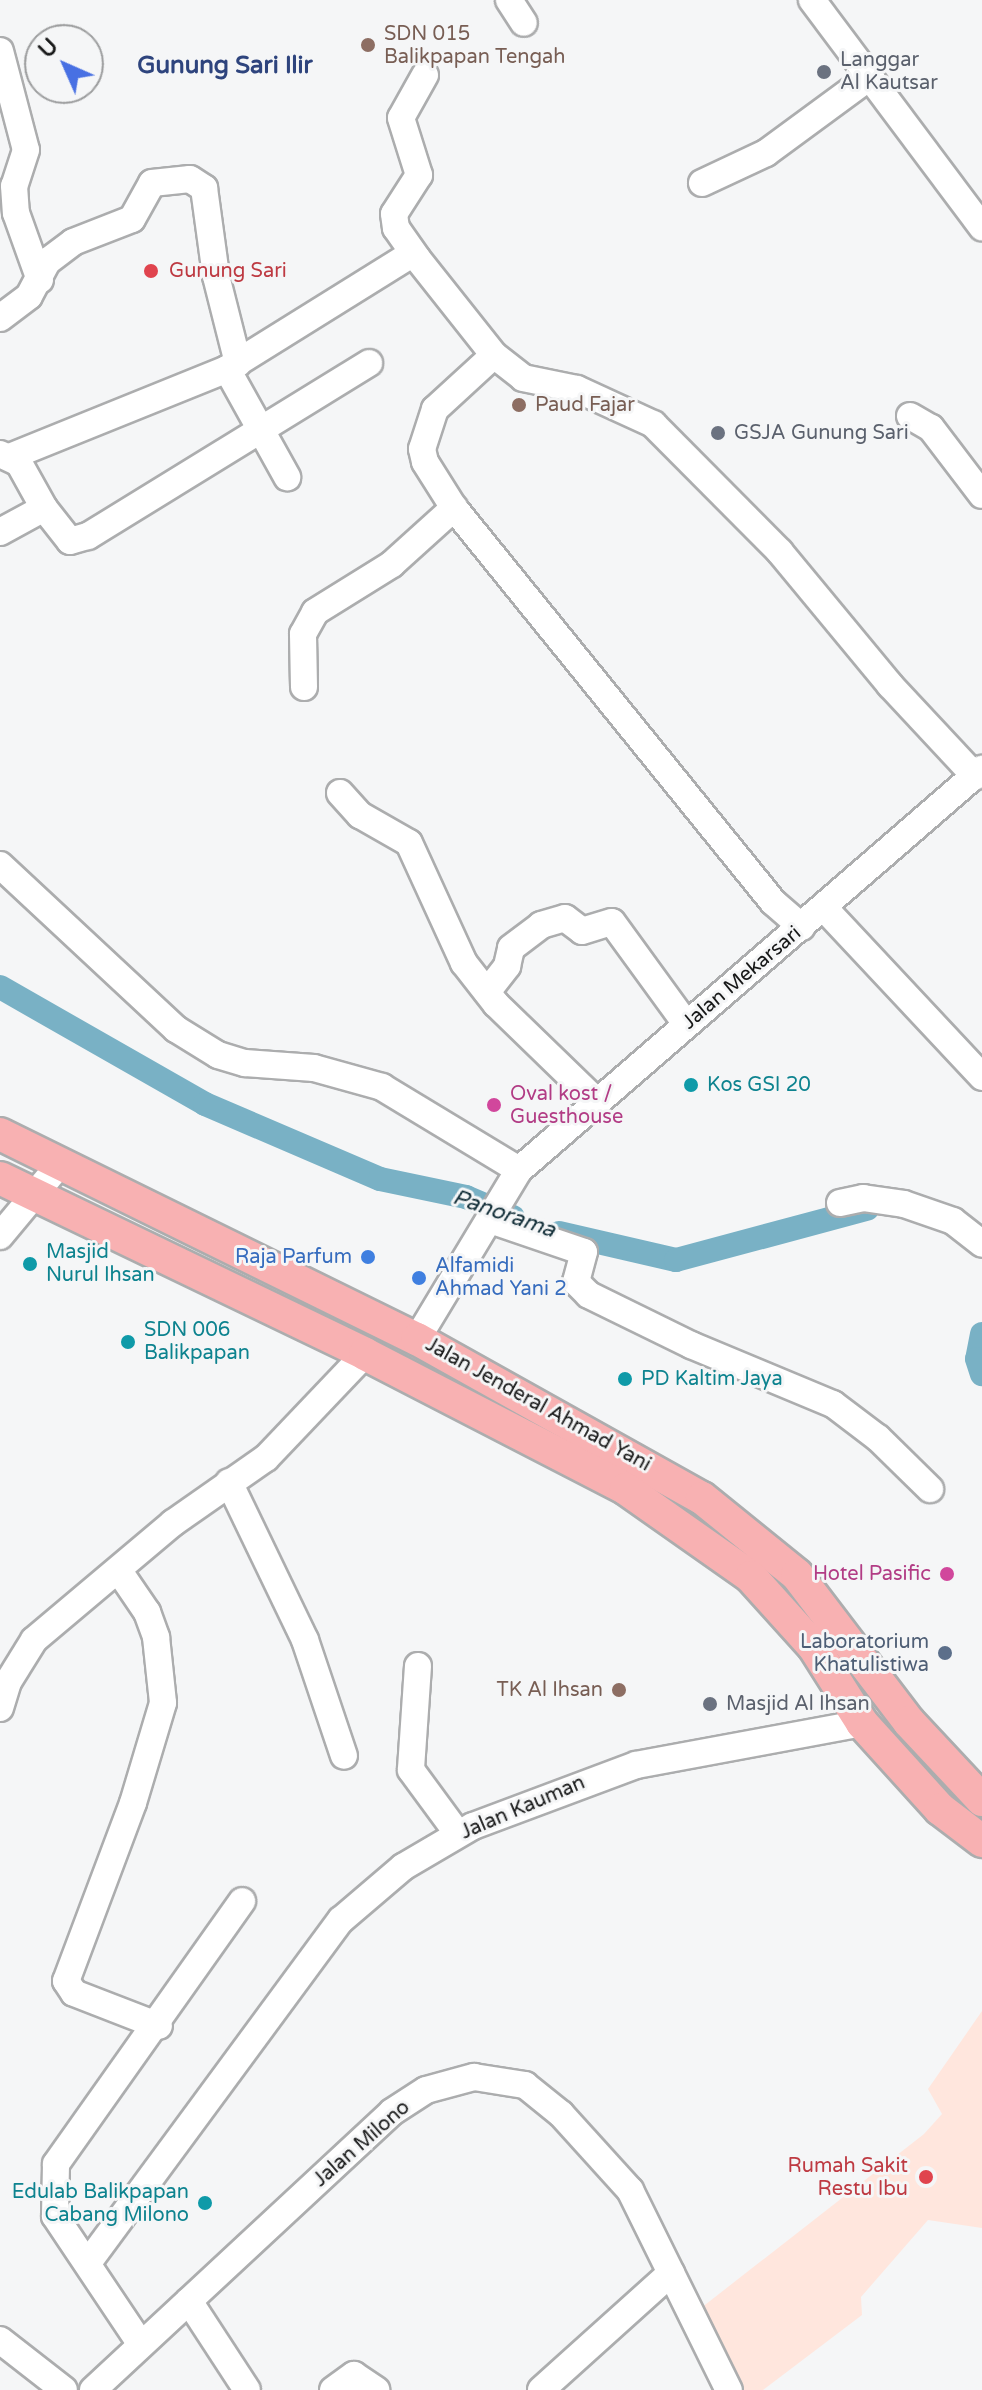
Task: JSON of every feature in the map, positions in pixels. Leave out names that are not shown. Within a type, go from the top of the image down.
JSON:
[{"type":"main road","name":"Jalan Jenderal Ahmad Yani","points":[[0,1134],[417,1339],[659,1471],[753,1536],[797,1575],[909,1722],[982,1800]]},
{"type":"main road","name":"Jalan Jenderal Ahmad Yani","points":[[0,1178],[365,1354],[577,1461],[751,1577],[814,1647],[862,1723],[940,1809],[982,1841]]},
{"type":"street","points":[[509,0],[524,23]]},
{"type":"street","points":[[812,0],[982,227]]},
{"type":"street","points":[[0,51],[26,150],[14,186],[16,213],[40,280]]},
{"type":"street","points":[[425,75],[401,118],[419,175],[394,214],[396,228],[413,253],[494,355],[523,378],[577,389],[653,424],[780,552],[890,685],[978,772]]},
{"type":"street","points":[[702,183],[766,153],[871,76]]},
{"type":"street","points":[[0,318],[40,280],[48,261],[73,242],[132,219],[152,183],[190,179],[204,188],[232,366],[287,477]]},
{"type":"street","points":[[369,363],[88,536],[70,541],[6,455],[232,366],[413,253]]},
{"type":"street","points":[[494,355],[435,409],[424,442],[425,462],[454,508],[773,902],[802,927]]},
{"type":"street","points":[[910,416],[931,428],[982,495]]},
{"type":"street","points":[[0,532],[44,508]]},
{"type":"street","points":[[304,687],[303,634],[315,612],[392,564],[454,508]]},
{"type":"street","name":"Jalan Mekarsari","points":[[417,1339],[503,1198],[597,1102],[825,909],[978,772]]},
{"type":"street","points":[[340,793],[360,815],[400,835],[414,849],[464,963],[487,992],[597,1102]]},
{"type":"street","points":[[0,865],[176,1029],[218,1055],[245,1063],[314,1068],[382,1087],[503,1198],[584,1252],[576,1282],[589,1295],[691,1345],[833,1404],[878,1438],[930,1489]]},
{"type":"street","points":[[825,909],[982,1077]]},
{"type":"street","points":[[487,992],[507,966],[511,948],[541,925],[565,918],[582,931],[612,922],[686,1024]]},
{"type":"street","points":[[0,1236],[60,1164]]},
{"type":"street","points":[[840,1203],[863,1198],[904,1204],[953,1221],[982,1244]]},
{"type":"street","points":[[0,1708],[8,1682],[34,1640],[229,1482],[266,1458],[365,1354]]},
{"type":"street","points":[[229,1482],[305,1640],[344,1756]]},
{"type":"street","points":[[119,1571],[147,1612],[156,1637],[163,1703],[138,1788],[66,1981],[74,1993],[159,2026]]},
{"type":"street","points":[[418,1666],[411,1770],[458,1834]]},
{"type":"street","name":"Jalan Kauman","points":[[90,2260],[341,1920],[403,1867],[458,1834],[547,1794],[636,1765],[862,1723]]},
{"type":"street","points":[[140,2343],[90,2260],[66,2236],[55,2216],[56,2164],[159,2026],[242,1901]]},
{"type":"street","name":"Jalan Milono","points":[[93,2390],[140,2343],[392,2112],[426,2090],[474,2077],[525,2085],[561,2114],[630,2190],[729,2390]]},
{"type":"street","points":[[541,2390],[671,2273]]},
{"type":"street","points":[[189,2301],[247,2390]]},
{"type":"street","points":[[0,2340],[64,2390]]},
{"type":"street","points":[[333,2390],[354,2375],[376,2390]]},
{"type":"shaded area","name":"Rumah Sakit Restu Ibu","points":[[982,2011],[982,2228],[928,2220],[861,2297],[862,2315],[763,2390],[742,2390],[701,2308],[924,2134],[942,2114],[928,2089]]},
{"type":"waterway","name":"Panorama","points":[[0,987],[205,1104],[380,1179],[466,1197],[513,1217]]},
{"type":"waterway","name":"Panorama","points":[[559,1233],[676,1260],[867,1209]]},
{"type":"waterway","name":"Panorama","points":[[982,1334],[977,1359],[982,1374]]},
{"type":"place","name":"SDN 015 Balikpapan Tengah","points":[[368,45]]},
{"type":"place","name":"Langgar Al Kautsar","points":[[824,72]]},
{"type":"place","name":"Gunung Sari","points":[[151,271]]},
{"type":"place","name":"Paud Fajar","points":[[519,405]]},
{"type":"place","name":"GSJA Gunung Sari","points":[[718,433]]},
{"type":"place","name":"Kos GSI 20","points":[[691,1085]]},
{"type":"place","name":"Oval kost / Guesthouse","points":[[494,1105]]},
{"type":"place","name":"Raja Parfum","points":[[368,1257]]},
{"type":"place","name":"Masjid Nurul Ihsan","points":[[30,1264]]},
{"type":"place","name":"Alfamidi Ahmad Yani 2","points":[[419,1278]]},
{"type":"place","name":"SDN 006 Balikpapan","points":[[128,1342]]},
{"type":"place","name":"PD Kaltim Jaya","points":[[625,1379]]},
{"type":"place","name":"Hotel Pasific","points":[[947,1574]]},
{"type":"place","name":"Laboratorium Khatulistiwa","points":[[945,1653]]},
{"type":"place","name":"TK Al Ihsan","points":[[619,1690]]},
{"type":"place","name":"Masjid Al Ihsan","points":[[710,1704]]},
{"type":"place","name":"Rumah Sakit Restu Ibu","points":[[926,2177]]},
{"type":"place","name":"Edulab Balikpapan Cabang Milono","points":[[205,2203]]},
{"type":"district","name":"Gunung Sari Ilir","points":[[225,66]]}]
